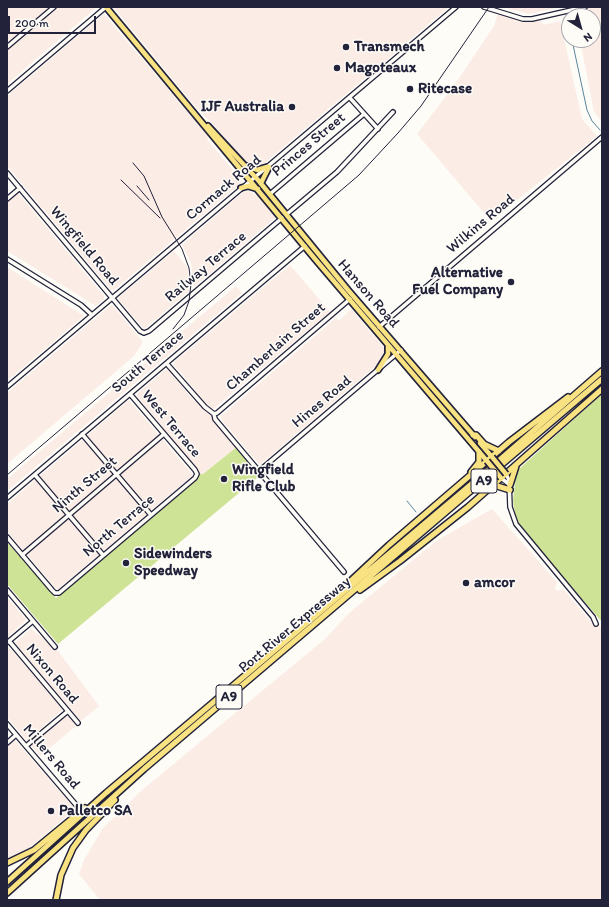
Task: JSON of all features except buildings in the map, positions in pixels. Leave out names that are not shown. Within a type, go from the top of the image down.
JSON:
[{"type":"highway","name":"Port River Expressway","points":[[7,882],[106,794],[488,470],[602,371]]},
{"type":"highway","name":"Port River Expressway","points":[[7,893],[132,780],[602,379]]},
{"type":"highway","points":[[314,617],[389,544],[529,426],[584,387]]},
{"type":"highway","points":[[314,624],[400,561],[494,485],[602,389]]},
{"type":"highway","points":[[473,435],[476,435],[484,444],[499,451]]},
{"type":"highway","points":[[466,480],[479,462],[479,452]]},
{"type":"highway","points":[[494,485],[510,487],[517,465]]},
{"type":"highway","points":[[56,900],[61,875],[73,848],[86,830],[132,780]]},
{"type":"highway","points":[[7,862],[26,855],[34,850],[78,814],[106,794]]},
{"type":"main road","name":"Hanson Road","points":[[106,7],[305,246],[378,328],[401,350],[506,474]]},
{"type":"main road","name":"Hanson Road","points":[[203,122],[221,139],[261,183],[352,298]]},
{"type":"main road","points":[[245,166],[257,170],[268,167]]},
{"type":"main road","points":[[261,183],[268,167]]},
{"type":"main road","points":[[241,188],[247,179],[244,173]]},
{"type":"main road","points":[[241,188],[248,186],[258,189]]},
{"type":"main road","points":[[305,246],[313,248]]},
{"type":"main road","name":"Hanson Road","points":[[378,328],[388,345],[501,478]]},
{"type":"main road","points":[[378,370],[388,354],[388,345]]},
{"type":"street","points":[[7,47],[54,7]]},
{"type":"street","points":[[7,91],[106,7]]},
{"type":"street","name":"Cormack Road","points":[[7,387],[456,7]]},
{"type":"street","points":[[484,7],[523,19],[532,19],[585,7]]},
{"type":"street","points":[[350,98],[378,129]]},
{"type":"street","points":[[287,214],[337,172],[393,112]]},
{"type":"street","name":"Princes Street","points":[[270,194],[364,114]]},
{"type":"street","name":"Wilkins Road","points":[[378,328],[602,137]]},
{"type":"street","name":"Wingfield Road","points":[[7,173],[140,331],[144,333]]},
{"type":"street","points":[[7,199],[20,188]]},
{"type":"street","name":"Railway Terrace","points":[[144,333],[149,331],[282,218]]},
{"type":"street","name":"South Terrace","points":[[7,498],[161,366],[167,364],[177,353],[305,246]]},
{"type":"street","points":[[7,259],[81,305],[92,315]]},
{"type":"street","name":"Chamberlain Street","points":[[214,414],[218,413],[352,298]]},
{"type":"street","name":"Hines Road","points":[[259,471],[401,350]]},
{"type":"street","points":[[167,364],[205,407],[214,414],[215,419],[344,572]]},
{"type":"street","name":"West Terrace","points":[[130,394],[195,470]]},
{"type":"street","points":[[82,434],[151,515]]},
{"type":"street","name":"Ninth Street","points":[[22,555],[164,434]]},
{"type":"street","name":"North Terrace","points":[[22,555],[54,593],[59,593],[194,478],[196,474],[195,470]]},
{"type":"street","name":"Hanson Road","points":[[506,474],[510,487],[512,518],[519,530],[593,617],[596,624]]},
{"type":"street","points":[[35,475],[103,555]]},
{"type":"street","name":"Hanson Road","points":[[501,478],[510,487]]},
{"type":"street","points":[[7,537],[22,555]]},
{"type":"street","points":[[7,590],[55,647]]},
{"type":"street","points":[[8,642],[33,621]]},
{"type":"street","name":"Nixon Road","points":[[8,642],[78,722]]},
{"type":"street","points":[[26,746],[68,711]]},
{"type":"street","name":"Millers Road","points":[[7,724],[77,806]]},
{"type":"street","points":[[7,743],[16,735]]},
{"type":"shaded area","points":[[9,7],[51,7],[7,44],[7,9]]},
{"type":"shaded area","points":[[57,7],[97,7],[7,84],[7,49]]},
{"type":"shaded area","points":[[113,7],[449,7],[260,167],[257,167],[246,162],[212,123],[199,111]]},
{"type":"shaded area","points":[[502,7],[561,7],[529,14]]},
{"type":"shaded area","points":[[602,7],[602,122],[594,112],[582,48],[601,48],[601,8],[573,8]]},
{"type":"shaded area","points":[[104,14],[208,136],[207,139],[241,180],[241,183],[114,290],[111,290],[7,166],[7,96]]},
{"type":"shaded area","points":[[498,14],[528,21],[542,21],[543,25],[560,21],[561,48],[566,48],[582,119],[597,136],[491,221],[417,134],[453,87],[494,26]]},
{"type":"shaded area","points":[[249,191],[260,198],[276,217],[194,287],[191,263],[182,245],[243,192]]},
{"type":"shaded area","points":[[18,193],[104,296],[104,299],[96,306],[7,251],[7,202]]},
{"type":"shaded area","points":[[174,251],[188,268],[189,291],[144,329],[119,300],[119,297]]},
{"type":"shaded area","points":[[290,265],[330,312],[212,410],[174,365],[174,362]]},
{"type":"shaded area","points":[[7,267],[84,316],[7,381]]},
{"type":"shaded area","points":[[236,286],[242,293],[7,491],[7,479]]},
{"type":"shaded area","points":[[110,306],[113,306],[143,342],[134,356],[7,464],[7,393]]},
{"type":"shaded area","points":[[351,309],[385,349],[385,353],[377,365],[261,464],[258,463],[221,419],[221,416],[336,318],[339,321]]},
{"type":"shaded area","points":[[165,370],[168,370],[194,401],[197,399],[214,414],[215,419],[238,446],[203,474],[197,474],[160,430],[163,427],[137,396],[138,393]]},
{"type":"shaded area","points":[[129,400],[193,475],[57,590],[7,531],[7,504]]},
{"type":"shaded area","points":[[492,509],[557,582],[555,588],[557,591],[563,589],[592,623],[602,627],[602,900],[100,900],[79,874],[84,860],[103,828],[142,790],[325,639],[349,613],[436,541]]},
{"type":"shaded area","points":[[7,597],[26,620],[7,638]]},
{"type":"shaded area","points":[[31,629],[55,647],[99,706],[81,721],[15,643]]},
{"type":"shaded area","points":[[9,647],[63,709],[27,741],[7,717],[7,649]]},
{"type":"shaded area","points":[[65,717],[69,717],[76,726],[40,756],[31,745]]},
{"type":"shaded area","points":[[15,740],[75,809],[29,848],[7,859],[7,746]]},
{"type":"green space","points":[[602,394],[602,622],[524,532],[515,515],[513,500],[516,475],[519,469]]},
{"type":"green space","name":"Sidewinders Speedway","points":[[238,446],[259,471],[258,477],[58,644],[7,584],[7,542],[56,598],[193,483],[191,481],[197,474],[203,474]]},
{"type":"waterway","points":[[574,48],[587,110],[592,121],[600,130]]},
{"type":"waterway","points":[[407,501],[416,512]]},
{"type":"railway","points":[[7,475],[359,175],[421,106],[489,7]]},
{"type":"railway","points":[[133,163],[144,176],[162,217],[182,249],[189,268],[191,284],[189,301],[184,315],[173,329]]},
{"type":"railway","points":[[121,180],[160,218]]},
{"type":"railway","points":[[137,186],[149,200]]},
{"type":"place","name":"Transmech","points":[[346,47]]},
{"type":"place","name":"Magoteaux","points":[[337,68]]},
{"type":"place","name":"Ritecase","points":[[410,89]]},
{"type":"place","name":"IJF Australia","points":[[292,107]]},
{"type":"place","name":"Alternative Fuel Company","points":[[511,282]]},
{"type":"place","name":"Wingfield Rifle Club","points":[[224,479]]},
{"type":"place","name":"Sidewinders Speedway","points":[[126,563]]},
{"type":"place","name":"amcor","points":[[466,583]]},
{"type":"place","name":"Palletco SA","points":[[51,811]]}]
